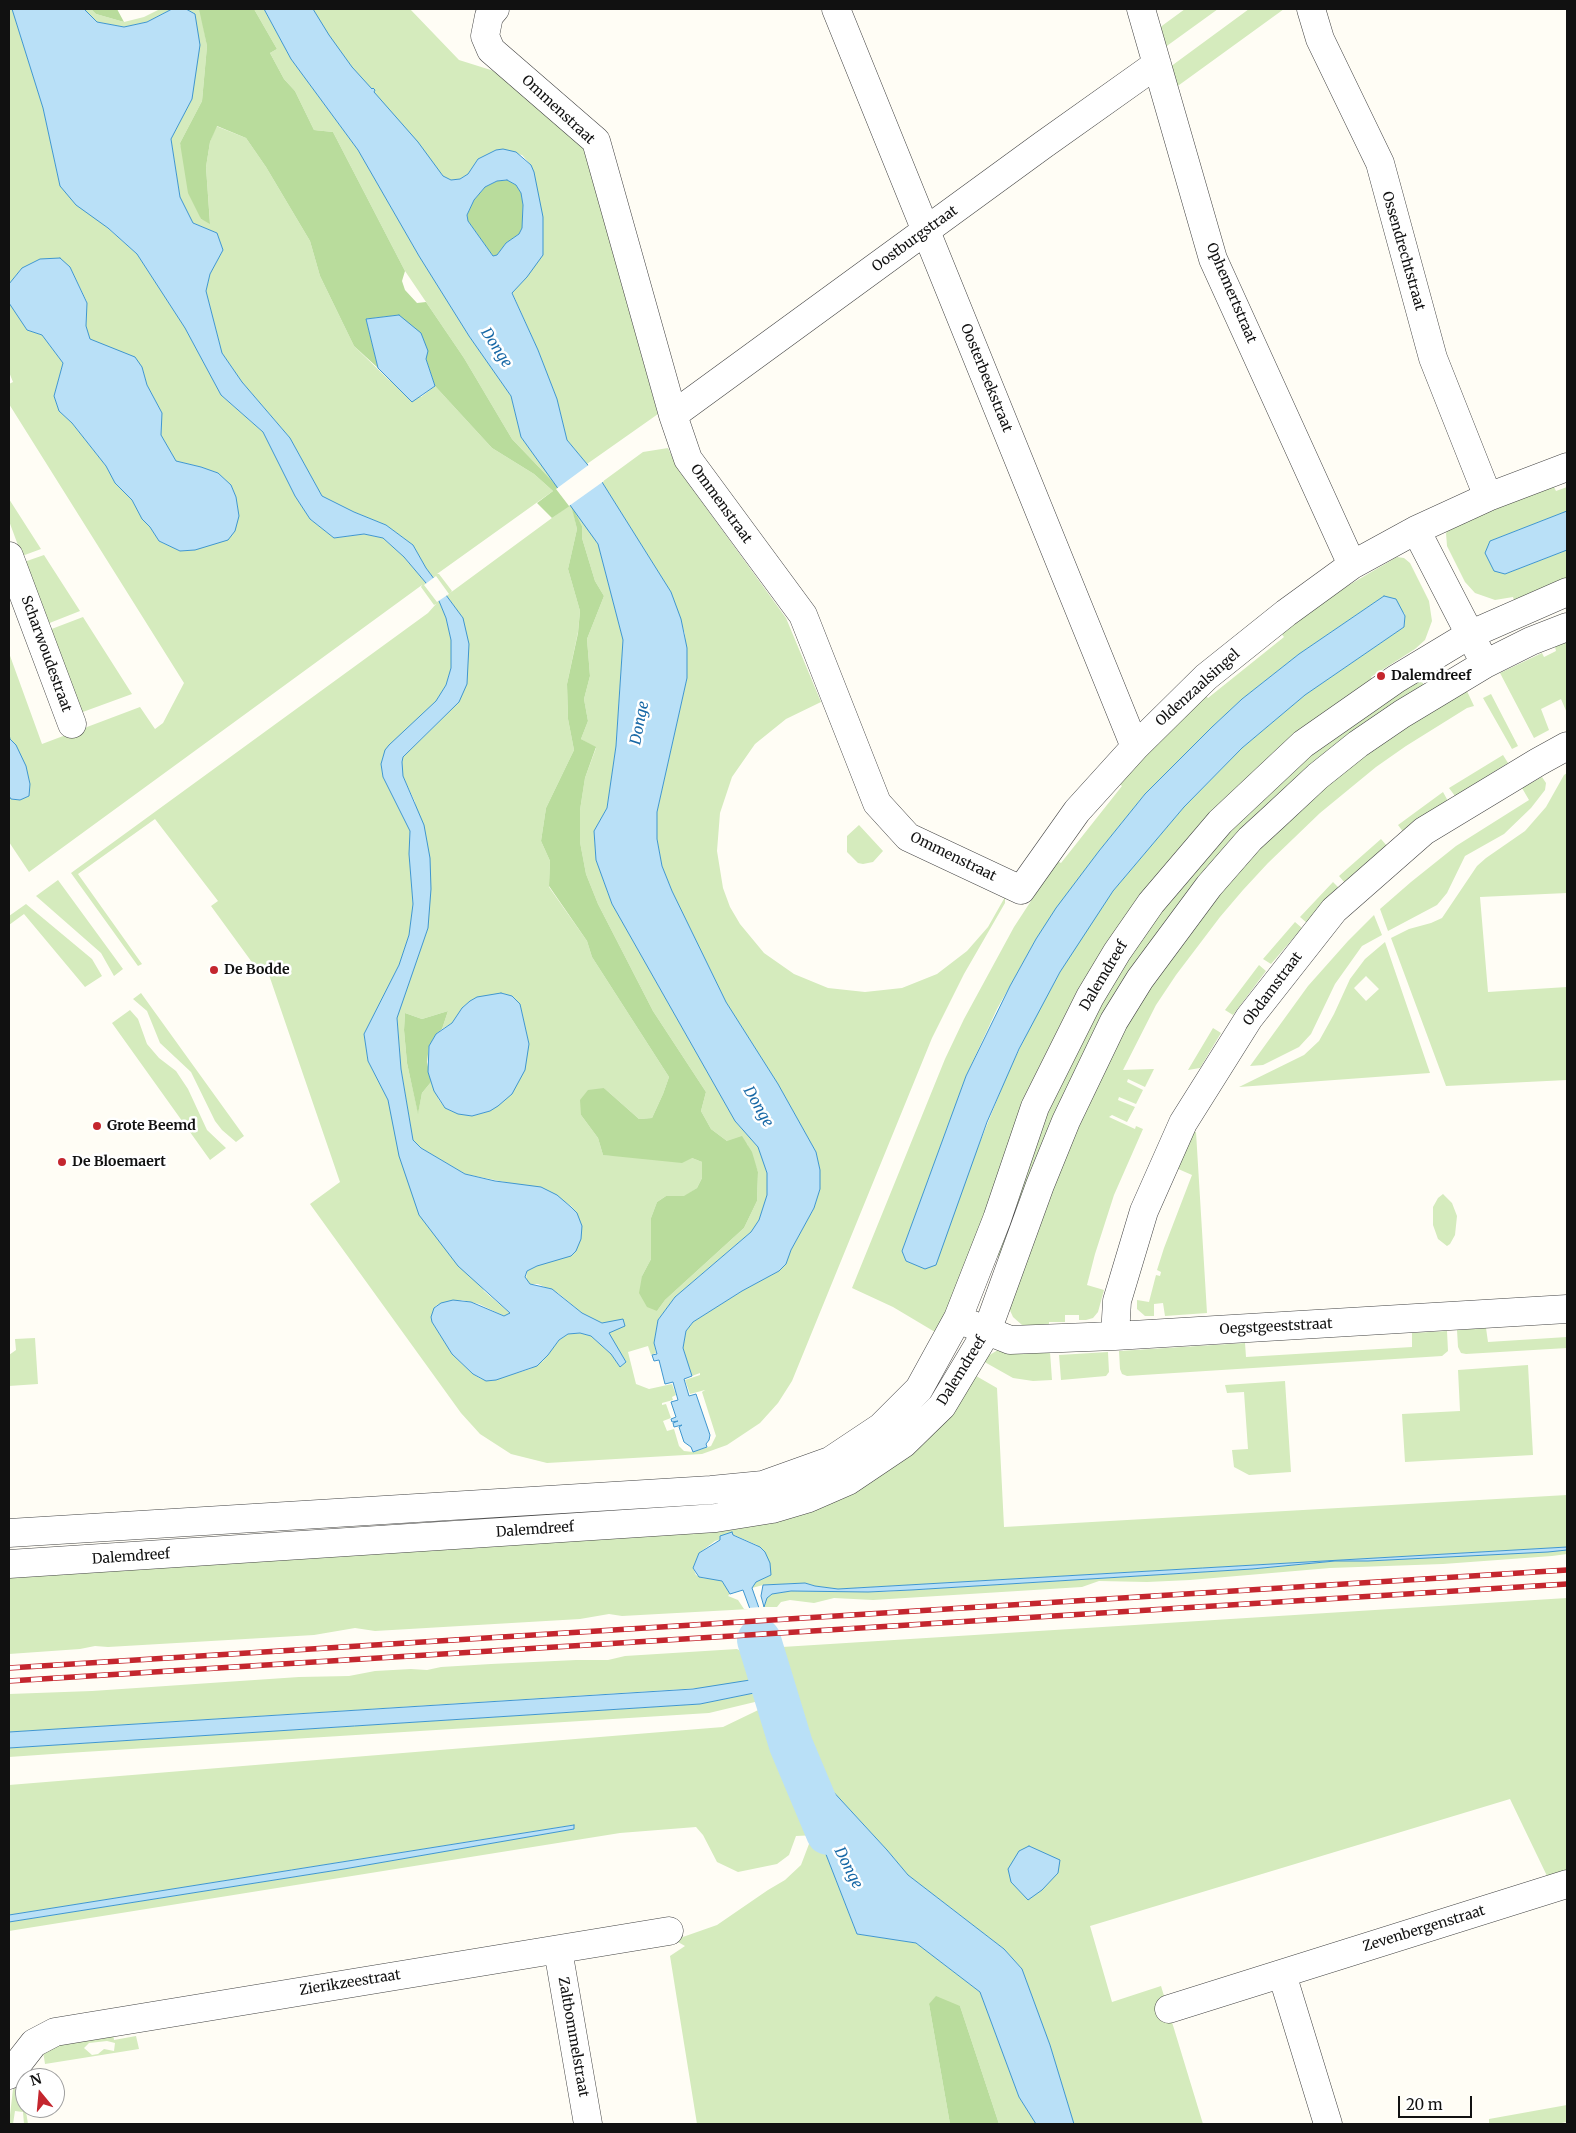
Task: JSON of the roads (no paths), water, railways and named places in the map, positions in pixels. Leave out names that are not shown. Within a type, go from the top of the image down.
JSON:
[{"type":"street","name":"Ommenstraat","points":[[495,9],[489,16],[485,36],[491,50],[596,141],[673,416],[688,459],[803,615],[877,803],[908,837],[1021,890]]},
{"type":"street","name":"Oosterbeekstraat","points":[[836,9],[1135,747]]},
{"type":"street","name":"Ophemertstraat","points":[[1141,9],[1214,259],[1352,565]]},
{"type":"street","name":"Ossendrechtstraat","points":[[1312,9],[1320,39],[1380,163],[1433,358],[1488,496]]},
{"type":"street","name":"Oostburgstraat","points":[[673,416],[1157,64]]},
{"type":"street","name":"Oldenzaalsingel","points":[[1021,890],[1077,811],[1135,747],[1206,677],[1286,613],[1352,565],[1416,530],[1488,496],[1567,467]]},
{"type":"street","points":[[1416,530],[1485,664]]},
{"type":"street","name":"Scharwoudestraat","points":[[9,556],[72,724]]},
{"type":"street","name":"Dalemdreef","points":[[9,1533],[701,1491],[763,1485],[830,1461],[881,1426],[919,1389],[958,1318],[997,1219],[1036,1107],[1090,997],[1117,952],[1151,903],[1220,822],[1303,744],[1396,679],[1470,635],[1567,592]]},
{"type":"street","name":"Dalemdreef","points":[[9,1564],[716,1518],[772,1509],[809,1498],[848,1481],[903,1444],[942,1406],[987,1330],[1040,1185],[1066,1121],[1114,1021],[1140,978],[1209,886],[1250,839],[1318,776],[1358,744],[1485,664],[1531,641],[1567,627]]},
{"type":"street","name":"Obdamstraat","points":[[1114,1336],[1117,1301],[1144,1211],[1183,1123],[1249,1018],[1334,910],[1424,831],[1567,746]]},
{"type":"street","name":"Oegstgeeststraat","points":[[987,1330],[1010,1340],[1114,1336],[1567,1309]]},
{"type":"street","name":"Dalemdreef","points":[[958,1318],[987,1330]]},
{"type":"street","name":"Zevenbergenstraat","points":[[1169,2009],[1567,1884]]},
{"type":"street","name":"Zierikzeestraat","points":[[9,2075],[22,2042],[64,2030],[669,1931]]},
{"type":"street","name":"Zaltbommelstraat","points":[[558,1950],[588,2124]]},
{"type":"street","points":[[1282,1974],[1328,2124]]},
{"type":"water","points":[[12,9],[84,9],[97,22],[124,27],[147,22],[172,9],[186,9],[195,14],[200,45],[192,99],[171,139],[180,197],[193,223],[217,233],[223,250],[210,274],[206,291],[222,353],[242,382],[290,438],[322,496],[386,525],[413,545],[426,568],[463,618],[469,644],[467,684],[459,702],[403,757],[402,762],[403,776],[424,825],[430,858],[431,889],[428,928],[397,1018],[401,1069],[413,1140],[421,1148],[465,1174],[495,1181],[541,1187],[557,1195],[577,1213],[582,1226],[581,1239],[576,1251],[571,1256],[537,1266],[527,1271],[525,1277],[530,1284],[552,1289],[582,1313],[602,1323],[623,1319],[625,1326],[609,1333],[626,1362],[620,1367],[611,1354],[591,1336],[580,1333],[568,1334],[559,1340],[537,1366],[496,1380],[486,1381],[473,1374],[452,1354],[432,1322],[431,1317],[434,1308],[441,1303],[453,1300],[471,1302],[504,1316],[510,1313],[458,1266],[419,1215],[399,1156],[388,1100],[368,1061],[364,1034],[399,965],[409,935],[413,904],[409,854],[410,831],[383,777],[381,764],[385,750],[389,745],[436,701],[446,685],[451,668],[451,640],[446,618],[439,601],[426,583],[404,557],[383,538],[364,534],[334,538],[310,519],[295,496],[263,432],[221,395],[185,328],[137,254],[108,228],[76,205],[60,186],[43,108]]},
{"type":"water","points":[[264,9],[313,9],[352,67],[375,90],[374,92],[418,142],[443,176],[451,180],[460,179],[468,174],[478,159],[496,150],[503,149],[516,152],[531,165],[543,217],[543,255],[527,277],[512,293],[538,350],[557,399],[567,440],[602,482],[671,592],[681,619],[687,648],[687,678],[657,812],[657,839],[662,866],[672,891],[726,1002],[778,1084],[816,1152],[820,1170],[820,1189],[814,1208],[791,1250],[786,1264],[779,1271],[742,1291],[693,1322],[686,1331],[683,1348],[692,1376],[684,1379],[689,1396],[696,1394],[710,1435],[706,1444],[707,1447],[693,1452],[691,1447],[684,1442],[679,1427],[682,1425],[674,1427],[673,1423],[678,1421],[672,1422],[671,1419],[676,1417],[671,1402],[678,1400],[673,1382],[665,1384],[659,1360],[654,1361],[652,1355],[657,1354],[654,1343],[658,1320],[675,1297],[751,1232],[759,1220],[767,1195],[767,1173],[758,1147],[735,1121],[612,904],[596,860],[594,831],[607,808],[616,746],[623,640],[598,544],[521,437],[511,396],[469,336],[419,256],[358,150],[291,59]],"holes":[[[507,180],[516,185],[521,193],[523,205],[522,228],[519,234],[506,243],[497,255],[493,256],[468,221],[467,215],[474,200],[485,187],[497,181]]]},
{"type":"water","points":[[60,258],[70,267],[87,303],[86,326],[90,339],[135,357],[142,367],[147,385],[162,413],[161,435],[176,461],[218,473],[231,485],[236,497],[239,516],[235,531],[228,540],[195,550],[180,551],[159,541],[142,519],[132,500],[115,483],[106,466],[72,423],[59,411],[54,396],[63,363],[42,335],[27,330],[9,303],[9,284],[22,268],[40,259]]},
{"type":"water","points":[[399,315],[421,333],[428,351],[426,359],[435,386],[412,402],[378,368],[366,319]]},
{"type":"water","points":[[1567,511],[1567,550],[1505,574],[1494,571],[1485,553],[1490,541]]},
{"type":"water","points":[[1384,596],[1396,599],[1405,616],[1404,627],[1305,695],[1242,748],[1184,807],[1113,891],[1060,972],[1019,1049],[987,1122],[936,1265],[925,1269],[906,1261],[902,1251],[966,1076],[1010,986],[1056,908],[1145,794],[1212,727],[1242,699],[1299,654]]},
{"type":"water","points":[[9,734],[26,766],[30,784],[29,796],[20,800],[11,799],[9,796]]},
{"type":"water","points":[[501,993],[512,996],[520,1004],[529,1044],[525,1070],[512,1094],[498,1106],[490,1111],[472,1116],[458,1114],[445,1108],[434,1091],[428,1072],[429,1046],[436,1034],[452,1023],[462,1008],[470,1001],[477,997]]},
{"type":"water","points":[[732,1532],[733,1535],[760,1547],[765,1552],[770,1563],[771,1575],[756,1582],[752,1588],[759,1608],[766,1648],[772,1661],[779,1666],[786,1694],[781,1696],[759,1692],[700,1704],[9,1748],[9,1732],[693,1689],[750,1680],[758,1676],[762,1663],[754,1649],[750,1609],[743,1590],[730,1594],[722,1581],[699,1577],[693,1568],[699,1553],[720,1540],[720,1536]]},
{"type":"water","points":[[1567,1547],[1567,1550],[1548,1552],[1335,1561],[1252,1569],[911,1590],[868,1592],[791,1591],[772,1594],[767,1598],[764,1607],[761,1596],[763,1585],[805,1583],[838,1589]]},
{"type":"water","points":[[817,1774],[908,1875],[1004,1949],[1022,1969],[1050,2045],[1074,2124],[1036,2124],[1019,2097],[980,1992],[916,1943],[857,1934],[797,1780]]},
{"type":"water","points":[[574,1825],[574,1829],[344,1869],[9,1922],[9,1915]]},
{"type":"water","points":[[1029,1846],[1060,1860],[1058,1873],[1042,1890],[1028,1900],[1011,1882],[1008,1869],[1019,1851]]},
{"type":"waterway","name":"Donge","points":[[759,1640],[791,1745],[828,1833]]},
{"type":"railway","points":[[9,1668],[1567,1570]]},
{"type":"railway","points":[[9,1681],[1567,1584]]},
{"type":"place","name":"Dalemdreef","points":[[1381,676]]},
{"type":"place","name":"De Bodde","points":[[214,970]]},
{"type":"place","name":"Grote Beemd","points":[[97,1126]]},
{"type":"place","name":"De Bloemaert","points":[[62,1162]]}]
